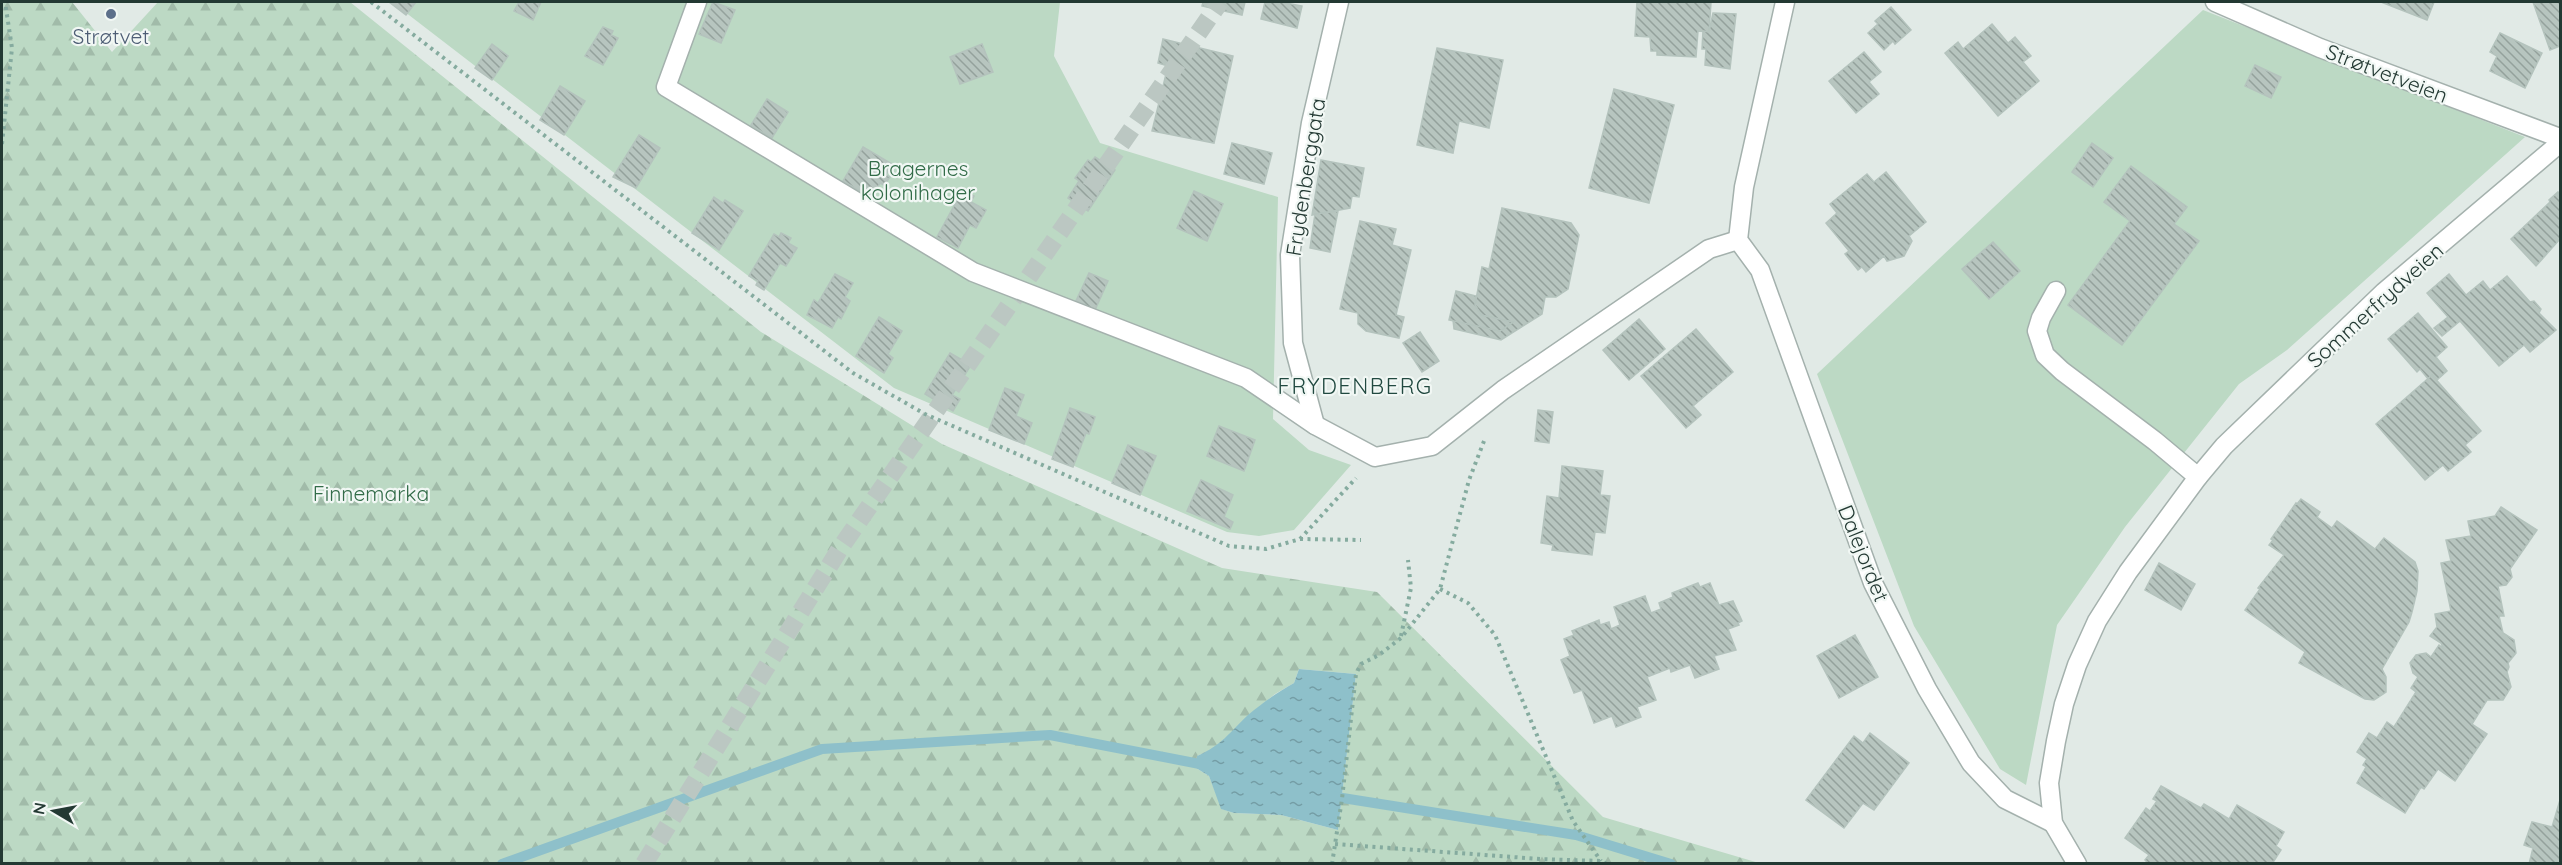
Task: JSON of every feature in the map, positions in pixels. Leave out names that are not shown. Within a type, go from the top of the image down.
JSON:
[{"type":"street","points":[[697,2],[666,87],[973,272],[1246,378],[1315,425],[1375,457],[1432,446],[1503,390],[1709,249],[1738,240],[1744,187],[1785,2]]},
{"type":"street","name":"Frydenberggata","points":[[1315,425],[1293,343],[1290,255],[1311,123],[1339,2]]},
{"type":"street","name":"Strøtvetveien","points":[[2216,2],[2320,48],[2560,138]]},
{"type":"street","name":"Sommerfrydveien","points":[[2077,864],[2053,824],[2049,783],[2056,741],[2064,704],[2077,665],[2097,621],[2128,572],[2198,477],[2224,446],[2384,292],[2560,143]]},
{"type":"street","name":"Dalejordet","points":[[1738,240],[1760,270],[1872,583],[1927,689],[1971,763],[2005,799],[2053,824]]},
{"type":"street","points":[[2056,291],[2041,318],[2037,331],[2045,356],[2156,441],[2198,477]]},
{"type":"path","points":[[2,144],[12,48],[5,2]]},
{"type":"path","points":[[371,2],[853,373],[925,414],[1229,546],[1266,549],[1300,539],[1361,540]]},
{"type":"path","points":[[1332,864],[1356,674],[1361,664],[1379,656],[1401,638],[1440,589],[1469,480],[1484,440]]},
{"type":"path","points":[[1300,539],[1375,457]]},
{"type":"path","points":[[1401,638],[1411,588],[1408,560]]},
{"type":"path","points":[[1440,589],[1468,603],[1495,635],[1573,821],[1601,861]]},
{"type":"path","points":[[1335,844],[1505,857],[1601,861],[1607,864]]},
{"type":"green space","name":"Finnemarka","points":[[2,2],[72,2],[112,52],[158,2],[350,2],[761,332],[942,444],[1222,568],[1377,592],[1603,817],[1759,863],[2,864]],"holes":[[[1299,669],[1356,674],[1338,830],[1281,815],[1234,813],[1222,809],[1209,776],[1196,768],[1197,756],[1217,747],[1249,715],[1275,694],[1294,683]]]},
{"type":"green space","name":"Bragernes kolonihager","points":[[392,2],[1060,2],[1054,56],[1100,143],[1278,197],[1273,419],[1309,450],[1351,465],[1294,530],[1259,536],[1227,532],[894,388]]},
{"type":"green space","points":[[2203,10],[2525,137],[2287,350],[2239,384],[2125,527],[2057,625],[2026,785],[2000,769],[1914,626],[1817,374]]},
{"type":"water","points":[[1299,669],[1356,674],[1338,830],[1281,815],[1234,813],[1221,809],[1209,776],[1196,768],[1197,756],[1219,743],[1253,711],[1294,683]]},
{"type":"building","points":[[389,2],[416,2],[406,15]]},
{"type":"building","points":[[519,2],[541,2],[533,20],[514,11]]},
{"type":"building","points":[[713,2],[735,10],[721,43],[699,34]]},
{"type":"building","points":[[1203,2],[1245,2],[1242,15],[1202,6]]},
{"type":"building","points":[[1265,2],[1302,6],[1297,28],[1261,19]]},
{"type":"building","points":[[1637,2],[1711,2],[1709,32],[1698,31],[1696,57],[1657,55],[1657,51],[1651,51],[1650,37],[1635,36]]},
{"type":"building","points":[[2381,2],[2434,2],[2427,20]]},
{"type":"building","points":[[2533,2],[2560,2],[2560,46],[2550,50]]},
{"type":"building","points":[[1891,7],[1911,30],[1895,44],[1893,41],[1884,50],[1868,33],[1878,24],[1875,21]]},
{"type":"building","points":[[1713,13],[1736,14],[1730,69],[1705,65],[1706,49],[1702,49],[1703,31],[1709,32]]},
{"type":"building","points":[[1992,24],[2008,43],[2015,37],[2031,56],[2023,62],[2039,81],[1998,116],[1945,53],[1958,42],[1963,49]]},
{"type":"building","points":[[603,27],[613,31],[611,35],[618,38],[603,65],[585,56]]},
{"type":"building","points":[[2500,33],[2542,53],[2525,88],[2490,71],[2497,56],[2490,52]]},
{"type":"building","points":[[1163,39],[1233,56],[1214,143],[1152,131],[1168,66],[1158,63]]},
{"type":"building","points":[[492,44],[508,56],[492,80],[475,68]]},
{"type":"building","points":[[982,44],[993,72],[960,84],[950,57]]},
{"type":"building","points":[[1437,48],[1503,60],[1489,128],[1459,121],[1453,153],[1417,145]]},
{"type":"building","points":[[1864,52],[1881,72],[1869,82],[1879,94],[1856,113],[1829,81]]},
{"type":"building","points":[[2255,65],[2281,77],[2271,98],[2245,86]]},
{"type":"building","points":[[560,86],[585,101],[564,135],[540,120]]},
{"type":"building","points":[[1614,89],[1674,105],[1649,203],[1589,188]]},
{"type":"building","points":[[767,99],[788,112],[772,138],[751,125]]},
{"type":"building","points":[[639,135],[660,148],[636,188],[613,177]]},
{"type":"building","points":[[1232,143],[1272,153],[1264,184],[1224,174]]},
{"type":"building","points":[[2092,143],[2113,158],[2093,187],[2072,172]]},
{"type":"building","points":[[863,147],[892,164],[886,175],[890,177],[884,185],[880,183],[872,198],[843,181]]},
{"type":"building","points":[[1095,157],[1115,170],[1088,211],[1068,198],[1079,181],[1075,178],[1088,160],[1091,162]]},
{"type":"building","points":[[1321,160],[1364,168],[1359,197],[1352,196],[1350,208],[1312,215]]},
{"type":"building","points":[[2131,166],[2187,207],[2174,224],[2199,241],[2122,345],[2068,305],[2130,221],[2104,202]]},
{"type":"building","points":[[1886,172],[1926,222],[1909,236],[1912,241],[1904,256],[1887,261],[1884,256],[1866,272],[1862,267],[1858,270],[1845,254],[1849,251],[1826,223],[1837,213],[1830,204],[1867,174],[1874,182]]},
{"type":"building","points":[[965,191],[974,196],[971,202],[986,210],[976,228],[970,225],[958,248],[937,237],[960,195]]},
{"type":"building","points":[[1194,191],[1223,204],[1207,241],[1177,228]]},
{"type":"building","points":[[2558,192],[2560,195],[2560,239],[2536,266],[2511,239]]},
{"type":"building","points":[[714,197],[723,203],[725,200],[743,211],[719,250],[692,233]]},
{"type":"building","points":[[1502,208],[1571,223],[1579,235],[1568,289],[1556,297],[1545,297],[1542,314],[1501,340],[1454,329],[1453,320],[1500,331],[1513,322],[1481,315],[1475,305],[1482,267],[1489,269]]},
{"type":"building","points":[[1338,211],[1330,252],[1310,248],[1315,214]]},
{"type":"building","points":[[1360,221],[1396,229],[1392,245],[1411,250],[1396,315],[1404,317],[1399,338],[1366,331],[1358,324],[1358,313],[1340,309]]},
{"type":"building","points":[[781,233],[791,238],[788,243],[797,248],[786,266],[780,263],[764,290],[756,285],[758,281],[749,276],[774,234],[779,237]]},
{"type":"building","points":[[1993,242],[2020,271],[1989,299],[1962,269]]},
{"type":"building","points":[[1089,273],[1108,281],[1095,310],[1076,301]]},
{"type":"building","points":[[835,274],[853,283],[845,297],[850,301],[841,319],[838,317],[832,328],[807,315],[814,300],[818,303]]},
{"type":"building","points":[[2449,274],[2466,295],[2483,281],[2490,290],[2507,276],[2530,302],[2534,301],[2541,309],[2539,313],[2556,330],[2530,352],[2524,345],[2499,366],[2460,321],[2442,336],[2434,328],[2448,317],[2427,293]]},
{"type":"building","points":[[1456,291],[1476,296],[1475,305],[1481,315],[1513,322],[1500,331],[1449,320]]},
{"type":"building","points":[[2418,313],[2447,347],[2436,357],[2447,371],[2437,380],[2432,375],[2428,379],[2420,369],[2417,372],[2388,339]]},
{"type":"building","points":[[879,317],[902,331],[888,354],[893,358],[884,373],[856,356]]},
{"type":"building","points":[[1639,319],[1665,349],[1629,380],[1603,350]]},
{"type":"building","points":[[1696,329],[1733,372],[1693,406],[1701,415],[1686,428],[1641,376]]},
{"type":"building","points":[[1420,332],[1439,361],[1422,372],[1403,343]]},
{"type":"building","points":[[950,353],[971,365],[952,395],[960,399],[953,411],[925,394]]},
{"type":"building","points":[[2432,375],[2481,431],[2465,445],[2471,452],[2448,471],[2443,465],[2425,480],[2376,424]]},
{"type":"building","points":[[1005,388],[1024,395],[1016,416],[1032,423],[1024,444],[989,430]]},
{"type":"building","points":[[1070,408],[1095,417],[1073,467],[1052,459]]},
{"type":"building","points":[[1538,410],[1553,412],[1549,443],[1535,441]]},
{"type":"building","points":[[1219,426],[1255,440],[1244,471],[1207,456]]},
{"type":"building","points":[[1128,445],[1156,456],[1140,495],[1112,483]]},
{"type":"building","points":[[1562,466],[1603,471],[1600,495],[1610,496],[1605,533],[1595,532],[1592,555],[1552,550],[1553,545],[1541,543],[1547,496],[1559,498]]},
{"type":"building","points":[[1201,480],[1233,495],[1224,517],[1233,522],[1230,529],[1187,511]]},
{"type":"building","points":[[2301,499],[2320,512],[2317,517],[2332,528],[2337,521],[2375,549],[2384,538],[2415,562],[2418,571],[2417,591],[2412,612],[2409,622],[2382,669],[2386,677],[2386,692],[2374,700],[2365,699],[2299,663],[2305,652],[2245,610],[2260,589],[2258,588],[2284,555],[2269,545],[2296,503]]},
{"type":"building","points":[[2501,507],[2537,530],[2510,569],[2512,577],[2506,585],[2498,586],[2504,616],[2499,616],[2503,633],[2514,640],[2516,653],[2508,663],[2507,672],[2511,687],[2503,700],[2487,700],[2472,724],[2487,734],[2455,781],[2438,769],[2424,789],[2421,787],[2405,813],[2357,783],[2366,767],[2363,765],[2367,759],[2357,752],[2369,733],[2377,738],[2387,722],[2394,727],[2416,692],[2411,688],[2418,677],[2413,673],[2410,663],[2416,655],[2426,653],[2431,657],[2439,645],[2443,648],[2441,643],[2430,636],[2437,627],[2435,614],[2451,611],[2441,563],[2451,561],[2446,540],[2471,536],[2468,521],[2495,516]]},
{"type":"building","points":[[2159,563],[2195,584],[2181,610],[2145,590]]},
{"type":"building","points":[[1698,583],[1700,587],[1710,583],[1719,605],[1733,601],[1742,621],[1738,623],[1739,625],[1728,629],[1736,650],[1714,656],[1719,669],[1695,678],[1690,665],[1671,672],[1670,668],[1647,677],[1656,700],[1637,707],[1641,717],[1616,727],[1612,716],[1594,723],[1582,690],[1574,693],[1561,660],[1570,656],[1564,639],[1574,635],[1572,631],[1599,620],[1600,625],[1609,622],[1611,629],[1620,625],[1614,607],[1645,596],[1651,613],[1661,609],[1659,603],[1673,597],[1672,593]]},
{"type":"building","points":[[1855,635],[1878,677],[1839,698],[1817,656]]},
{"type":"building","points":[[1870,733],[1909,763],[1874,810],[1863,803],[1844,828],[1806,800],[1854,736],[1863,743]]},
{"type":"building","points":[[2161,786],[2201,808],[2204,804],[2229,819],[2237,805],[2284,832],[2276,846],[2281,850],[2272,864],[2149,864],[2145,860],[2149,855],[2125,838],[2146,808],[2150,811],[2157,801],[2153,799]]},
{"type":"building","points":[[2560,800],[2560,864],[2529,864],[2533,848],[2524,845],[2532,822],[2552,827]]},
{"type":"waterway","points":[[502,864],[822,749],[1050,735],[1210,766]]},
{"type":"waterway","points":[[1330,796],[1576,835],[1671,864]]},
{"type":"tunnel","points":[[644,864],[841,547],[1220,2]]},
{"type":"place","name":"Strøtvet","points":[[111,14]]},
{"type":"district","name":"FRYDENBERG","points":[[1355,386]]}]
